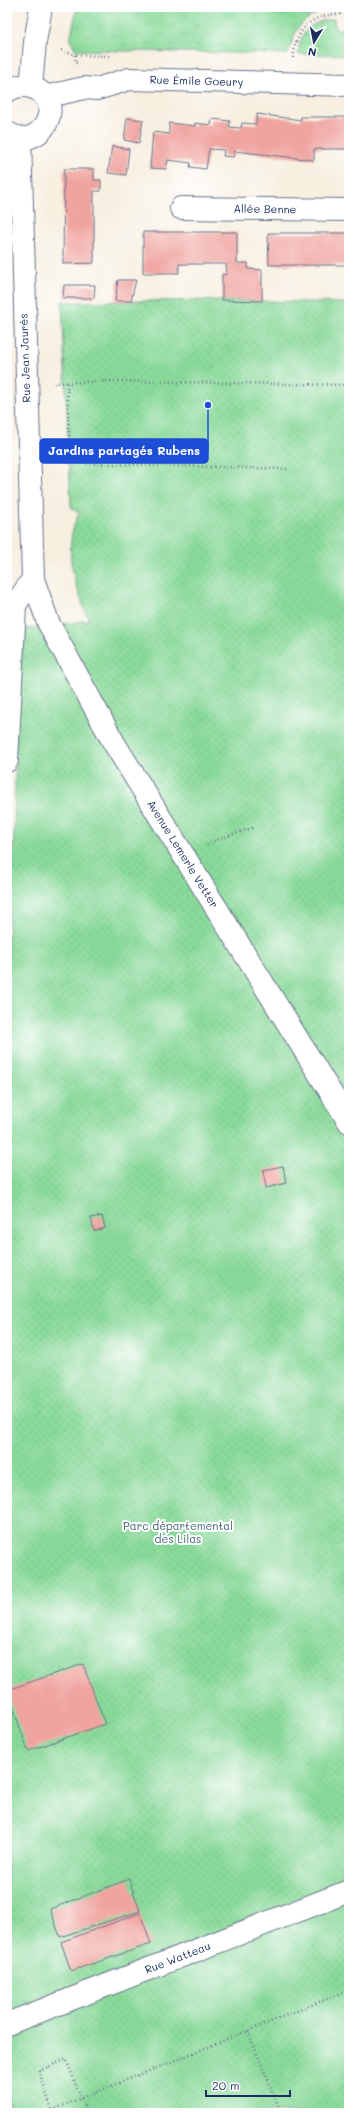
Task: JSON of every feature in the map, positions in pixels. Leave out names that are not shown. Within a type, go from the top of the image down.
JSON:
[{"type":"street","points":[[14,135],[29,138],[37,134],[48,122],[50,114],[38,92],[35,42],[41,7]]},
{"type":"street","name":"Rue Émile Goeury","points":[[7,91],[22,85],[38,92],[84,88],[97,89],[129,79],[349,85]]},
{"type":"street","name":"Rue Jean Jaurès","points":[[14,135],[33,579]]},
{"type":"street","name":"Allée Benne","points":[[181,208],[349,210]]},
{"type":"street","points":[[7,761],[15,605],[33,579]]},
{"type":"street","name":"Avenue Lemerle Vetter","points":[[33,579],[48,622],[114,743],[349,1122]]},
{"type":"street","name":"Rue Watteau","points":[[7,2024],[349,1891]]},
{"type":"path","points":[[293,60],[294,47],[300,30],[312,20],[332,14],[344,14]]},
{"type":"path","points":[[63,383],[111,381],[349,386]]},
{"type":"path","points":[[67,383],[70,463],[290,469]]},
{"type":"path","points":[[213,841],[255,827]]},
{"type":"path","points":[[87,2113],[81,2098],[66,2059],[39,2071],[52,2111],[81,2098],[349,1990]]},
{"type":"path","points":[[248,2031],[281,2113]]},
{"type":"path","points":[[7,2094],[15,2113]]},
{"type":"green space","points":[[77,7],[332,7],[313,15],[302,23],[298,28],[288,54],[76,50],[70,40]]},
{"type":"green space","points":[[334,19],[335,29],[349,29],[349,55],[298,54],[301,39],[308,29],[319,22]]},
{"type":"green space","name":"Parc départemental des Lilas","points":[[222,300],[349,303],[349,2113],[7,2113],[7,951],[14,836],[18,630],[89,620],[79,594],[72,567],[71,540],[79,513],[71,507],[62,302]]},
{"type":"building","points":[[346,7],[349,7],[349,24],[346,24]]},
{"type":"building","points":[[257,114],[301,120],[301,117],[349,117],[349,149],[314,149],[314,160],[234,151],[234,157],[223,156],[224,150],[209,149],[206,169],[190,167],[191,163],[168,160],[166,169],[150,168],[153,132],[169,134],[169,123],[195,126],[195,123],[211,125],[212,119],[230,121],[229,127],[241,128],[242,123],[256,124]]},
{"type":"building","points":[[127,118],[143,120],[139,143],[124,140]]},
{"type":"building","points":[[112,146],[129,149],[126,175],[108,173]]},
{"type":"building","points":[[64,169],[94,169],[94,180],[101,180],[101,191],[94,191],[94,263],[63,264]]},
{"type":"building","points":[[143,232],[237,232],[237,263],[248,263],[248,269],[262,270],[262,301],[222,300],[222,275],[227,274],[226,264],[179,264],[179,273],[143,273]]},
{"type":"building","points":[[268,233],[349,233],[349,265],[269,265]]},
{"type":"building","points":[[118,280],[136,280],[131,301],[115,301]]},
{"type":"building","points":[[64,285],[95,285],[94,298],[63,298]]},
{"type":"building","points":[[283,1166],[286,1183],[266,1188],[263,1170]]},
{"type":"building","points":[[102,1216],[105,1228],[94,1231],[91,1218]]},
{"type":"building","points":[[83,1664],[105,1724],[28,1751],[7,1690]]},
{"type":"building","points":[[129,1879],[140,1911],[60,1937],[50,1909]]},
{"type":"building","points":[[140,1913],[151,1944],[71,1971],[61,1942]]},
{"type":"place","name":"Jardins partagés Rubens","points":[[208,405]]}]
